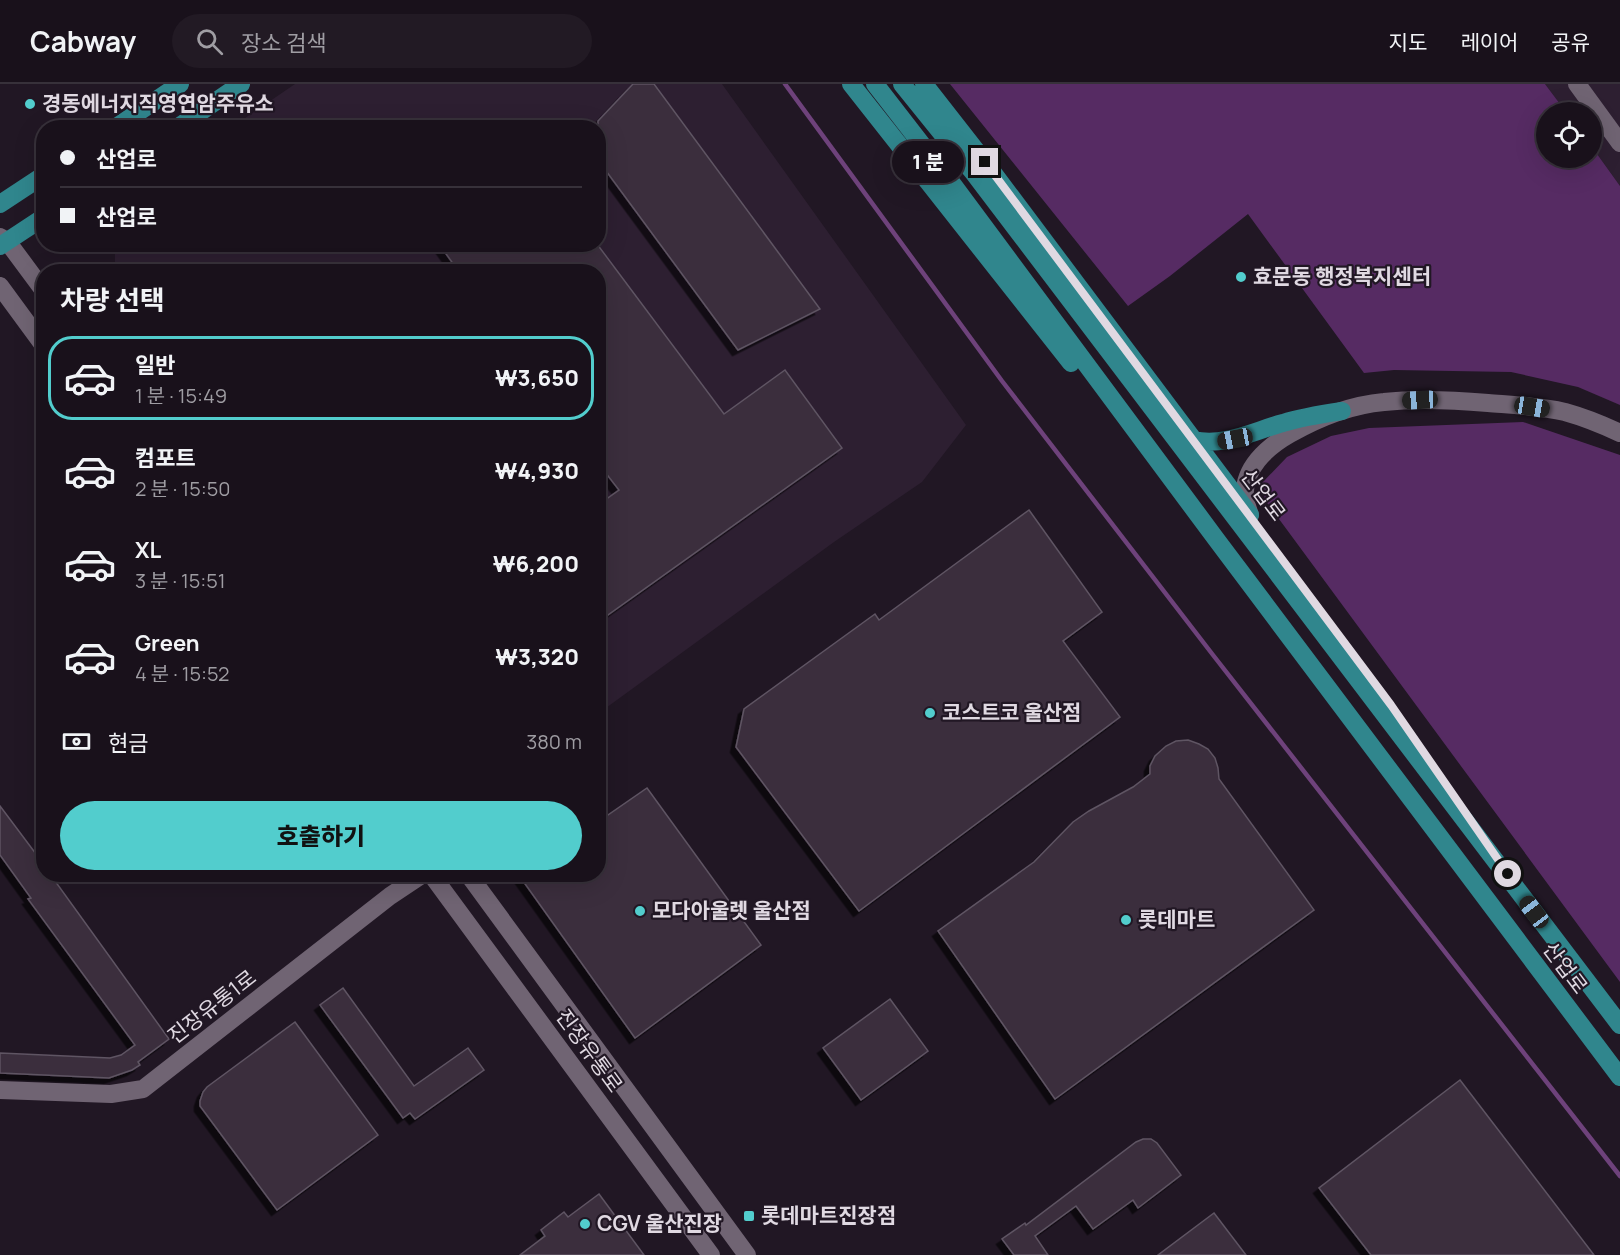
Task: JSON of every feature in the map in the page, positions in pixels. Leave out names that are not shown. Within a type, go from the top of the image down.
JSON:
[{"type":"main road","points":[[127,120],[180,84]]},
{"type":"main road","points":[[189,120],[241,84]]},
{"type":"main road","name":"산업로","points":[[851,84],[1041,325],[1216,539]]},
{"type":"main road","name":"산업로","points":[[875,84],[954,186],[1620,1077]]},
{"type":"main road","name":"산업로","points":[[902,84],[1001,210],[1620,1025]]},
{"type":"main road","name":"산업로","points":[[924,84],[993,171],[1391,705],[1534,912]]},
{"type":"main road","points":[[0,204],[36,180]]},
{"type":"main road","points":[[2,241],[36,222]]},
{"type":"main road","points":[[1193,440],[1220,442],[1300,418],[1342,411]]},
{"type":"street","points":[[1577,84],[1620,143]]},
{"type":"street","points":[[2,241],[36,281]]},
{"type":"street","points":[[0,286],[36,335]]},
{"type":"street","points":[[1250,515],[1245,498],[1246,485],[1251,470],[1262,455],[1280,440],[1303,427],[1342,411],[1383,402],[1420,400],[1516,405],[1565,412],[1620,433]]},
{"type":"street","name":"진장유통1로","points":[[0,1090],[111,1094],[143,1089],[411,882]]},
{"type":"street","name":"진장유통로","points":[[437,882],[711,1255]]},
{"type":"street","name":"진장유통로","points":[[474,882],[747,1255]]},
{"type":"shaded area","points":[[295,84],[722,84],[966,425],[922,482],[834,542],[606,708],[606,264],[115,264],[115,253],[606,252],[606,120],[242,120]]},
{"type":"shaded area","points":[[950,84],[1545,84],[1558,102],[1536,102],[1536,168],[1602,168],[1602,161],[1620,186],[1620,405],[1578,387],[1511,372],[1394,370],[1364,373],[1248,214],[1128,306]]},
{"type":"shaded area","points":[[1545,84],[1620,84],[1620,186],[1602,161],[1602,102],[1558,102]]},
{"type":"shaded area","points":[[1523,422],[1620,455],[1620,982],[1265,500],[1262,483],[1287,457],[1331,436],[1369,428]]},
{"type":"building","points":[[633,84],[654,84],[820,309],[738,350],[606,171],[606,120],[599,120]]},
{"type":"building","points":[[445,252],[603,252],[724,414],[785,370],[842,448],[606,616],[606,499],[619,490],[606,473],[606,264],[453,264]]},
{"type":"building","name":"코스트코 울산점","points":[[1029,510],[1102,612],[1063,641],[1120,717],[859,911],[736,747],[744,709],[875,614],[879,620]]},
{"type":"building","name":"롯데마트","points":[[1188,740],[1208,749],[1215,758],[1219,779],[1314,910],[1055,1099],[938,931],[1034,862],[1073,822],[1133,787],[1150,774],[1150,766],[1155,756],[1166,746],[1176,741]]},
{"type":"building","name":"모다아울렛 울산점","points":[[647,788],[761,945],[635,1038],[524,882],[606,882],[606,816]]},
{"type":"building","points":[[0,806],[36,854],[36,882],[56,882],[169,1039],[138,1062],[140,1065],[109,1078],[0,1073],[0,1053],[110,1058],[121,1055],[135,1045],[28,899],[31,898],[0,855]]},
{"type":"building","points":[[343,988],[414,1086],[468,1048],[484,1070],[415,1119],[410,1113],[403,1118],[320,1005]]},
{"type":"building","points":[[890,999],[928,1051],[861,1100],[823,1048]]},
{"type":"building","points":[[295,1022],[378,1135],[277,1210],[200,1106],[200,1101],[207,1087]]},
{"type":"building","points":[[1460,1080],[1594,1255],[1371,1255],[1319,1188]]},
{"type":"building","points":[[1143,1139],[1151,1139],[1157,1143],[1181,1175],[1138,1208],[1133,1200],[1093,1229],[1076,1206],[1035,1236],[1048,1255],[1014,1255],[1002,1239],[1025,1223],[1026,1225]]},
{"type":"building","name":"CGV 울산진장","points":[[599,1194],[644,1255],[520,1255],[545,1236],[541,1230],[564,1212],[568,1217]]},
{"type":"building","points":[[1214,1213],[1246,1255],[1158,1255]]},
{"type":"waterway","points":[[785,84],[1002,381],[1620,1176]]},
{"type":"place","name":"경동에너지직영연암주유소","points":[[30,104]]},
{"type":"place","name":"효문동 행정복지센터","points":[[1241,277]]},
{"type":"place","name":"코스트코 울산점","points":[[930,713]]},
{"type":"place","name":"모다아울렛 울산점","points":[[640,911]]},
{"type":"place","name":"롯데마트","points":[[1126,920]]},
{"type":"place","name":"롯데마트진장점","points":[[749,1216]]},
{"type":"place","name":"CGV 울산진장","points":[[585,1224]]},
{"type":"route","points":[[985,162],[1391,705],[1508,874]]}]
